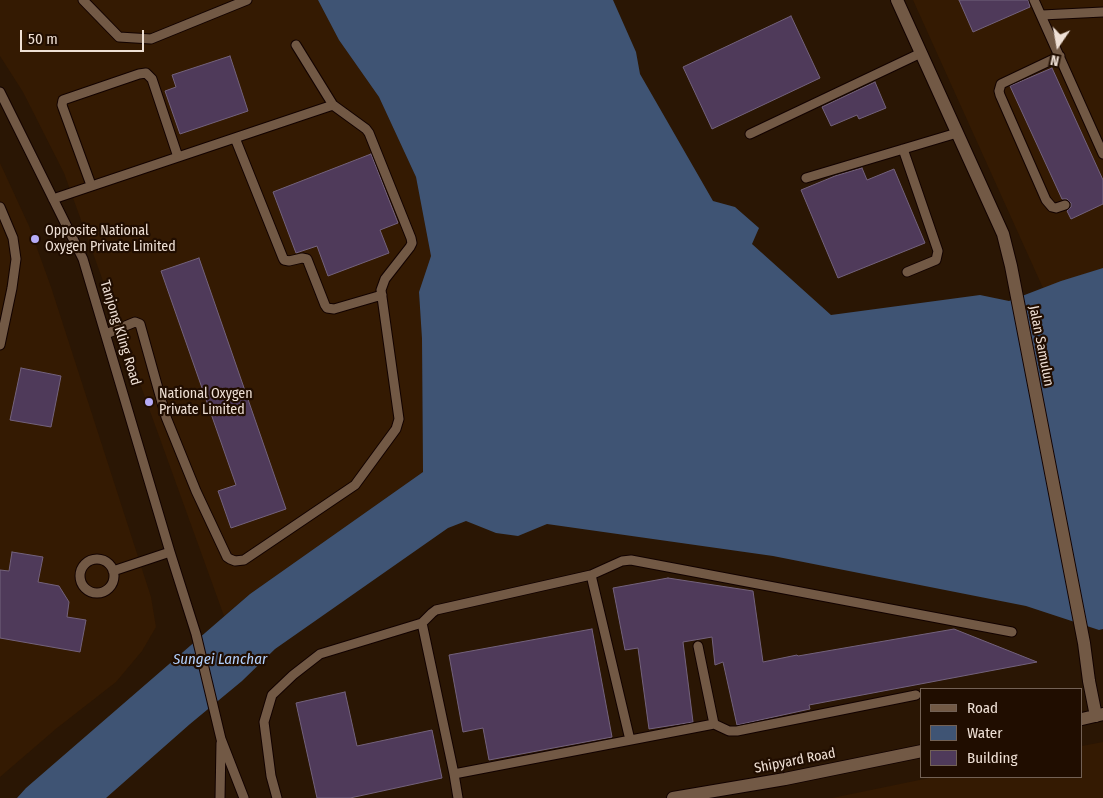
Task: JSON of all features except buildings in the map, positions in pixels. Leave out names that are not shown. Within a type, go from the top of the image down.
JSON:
[{"type":"street","name":"Jalan Samulun","points":[[897,0],[1003,234],[1084,644],[1089,681],[1100,715]]},
{"type":"street","points":[[1083,719],[1100,715]]},
{"type":"street","name":"Shipyard Road","points":[[673,798],[785,779],[920,751]]},
{"type":"lane","points":[[83,0],[119,37],[150,39],[248,0]]},
{"type":"lane","points":[[1034,0],[1103,154]]},
{"type":"lane","points":[[1042,15],[1103,12]]},
{"type":"lane","points":[[106,334],[135,322],[140,324],[166,417],[196,491],[227,557],[235,561],[244,560],[354,485],[396,429],[399,420],[381,290],[385,278],[410,247],[412,243],[411,238],[369,133],[333,105],[296,46]]},
{"type":"lane","points":[[750,134],[921,54]]},
{"type":"lane","points":[[1060,56],[1002,84],[999,90],[1046,200],[1052,207],[1056,208],[1064,205]]},
{"type":"lane","points":[[91,185],[63,108],[63,100],[139,74],[146,73],[152,79],[178,156]]},
{"type":"lane","name":"Tanjong Kling Road","points":[[0,92],[83,259],[196,634],[221,739],[244,798]]},
{"type":"lane","points":[[53,198],[333,105]]},
{"type":"lane","points":[[806,178],[957,133]]},
{"type":"lane","points":[[236,138],[284,260],[307,259],[324,305],[327,308],[334,308],[382,295]]},
{"type":"lane","points":[[903,149],[938,251],[936,260],[906,272]]},
{"type":"lane","points":[[0,207],[12,238],[16,259],[0,345]]},
{"type":"lane","points":[[113,571],[170,552]]},
{"type":"lane","points":[[277,798],[271,776],[264,722],[272,695],[293,675],[320,654],[422,623],[436,610],[591,575],[622,560],[632,560],[1012,632]]},
{"type":"lane","points":[[591,575],[630,740]]},
{"type":"lane","points":[[422,623],[458,798]]},
{"type":"lane","points":[[698,646],[714,724]]},
{"type":"lane","points":[[454,774],[714,724],[729,731],[737,731],[916,695]]},
{"type":"lane","name":"Tanjong Kling Road","points":[[220,798],[221,739]]},
{"type":"shaded area","name":"National Oxygen Private Limited","points":[[0,0],[318,0],[339,40],[379,97],[416,177],[431,256],[419,292],[422,339],[423,472],[250,594],[224,616],[64,173],[23,92],[0,56]]},
{"type":"shaded area","points":[[913,0],[1103,0],[1103,268],[1043,288]]},
{"type":"shaded area","points":[[0,163],[29,226],[51,287],[151,597],[156,627],[142,651],[116,682],[57,728],[0,777]]},
{"type":"shaded area","points":[[1103,742],[1103,798],[832,798],[929,778],[1083,778],[1083,746]]},
{"type":"water","name":"Sungei Lanchar","points":[[318,0],[613,0],[636,52],[640,74],[713,201],[735,207],[759,228],[752,244],[831,315],[980,295],[1009,301],[1061,281],[1103,268],[1103,629],[1099,630],[1026,606],[773,556],[547,524],[518,536],[496,533],[466,521],[448,528],[275,649],[242,681],[106,798],[17,798],[26,788],[250,594],[423,472],[422,339],[419,292],[431,256],[416,177],[379,97],[339,40]]},
{"type":"place","name":"Opposite National Oxygen Private Limited","points":[[35,239]]},
{"type":"place","name":"National Oxygen Private Limited","points":[[149,402]]}]
